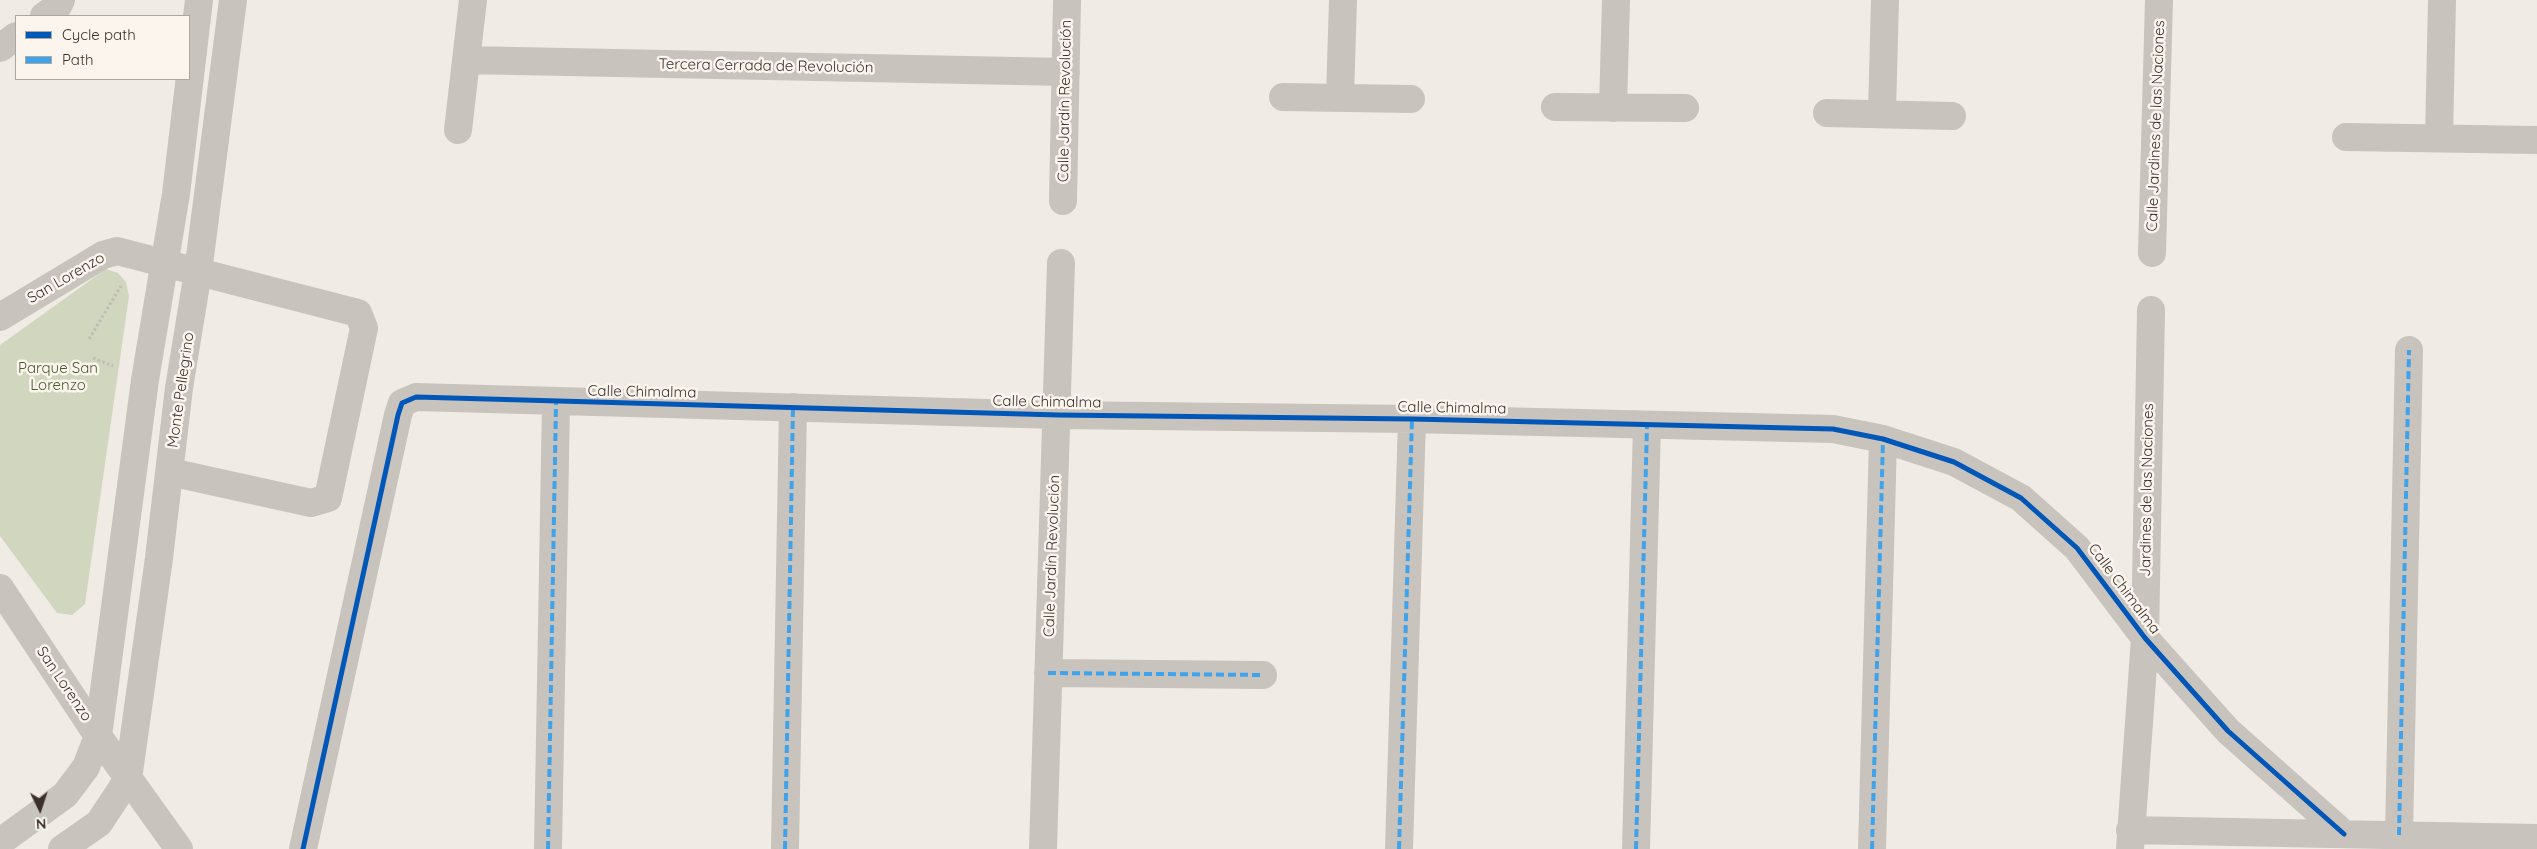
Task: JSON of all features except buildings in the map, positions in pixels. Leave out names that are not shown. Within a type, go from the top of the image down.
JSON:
[{"type":"street","points":[[45,15],[58,6],[61,0]]},
{"type":"street","points":[[190,76],[199,0]]},
{"type":"street","name":"Monte Pellegrino","points":[[128,779],[170,472],[179,388],[198,272],[233,0]]},
{"type":"street","points":[[458,130],[474,0]]},
{"type":"street","name":"Calle Jardín Revolución","points":[[1063,201],[1067,0]]},
{"type":"street","points":[[1340,97],[1343,0]]},
{"type":"street","points":[[1613,108],[1616,0]]},
{"type":"street","points":[[1882,113],[1885,0]]},
{"type":"street","name":"Calle Jardines de las Naciones","points":[[2152,253],[2159,0]]},
{"type":"street","points":[[2439,138],[2442,0]]},
{"type":"street","points":[[0,48],[15,37]]},
{"type":"street","name":"Tercera Cerrada de Revolución","points":[[466,60],[1066,72]]},
{"type":"street","points":[[0,842],[65,795],[86,767],[98,736],[145,380],[176,194],[190,80]]},
{"type":"street","points":[[1283,97],[1411,100]]},
{"type":"street","points":[[1556,107],[1685,108]]},
{"type":"street","points":[[1827,113],[1952,116]]},
{"type":"street","points":[[2346,137],[2537,140]]},
{"type":"street","name":"San Lorenzo","points":[[0,317],[103,255],[117,251],[358,313],[364,328],[328,498],[311,503],[170,472]]},
{"type":"street","name":"Calle Jardín Revolución","points":[[1043,849],[1058,415],[1061,263]]},
{"type":"street","name":"Jardines de las Naciones","points":[[2130,840],[2145,638],[2150,310]]},
{"type":"street","points":[[2399,835],[2409,350]]},
{"type":"street","name":"Calle Chimalma","points":[[303,849],[402,403],[416,397],[556,403],[793,407],[1058,415],[1412,419],[1833,429],[1883,439],[1954,462],[2021,498],[2077,548],[2145,638],[2228,731],[2344,834]]},
{"type":"street","points":[[548,849],[556,403]]},
{"type":"street","points":[[786,849],[793,407]]},
{"type":"street","points":[[1400,849],[1412,419]]},
{"type":"street","points":[[1636,849],[1647,425]]},
{"type":"street","points":[[1872,849],[1883,439]]},
{"type":"street","name":"San Lorenzo","points":[[0,588],[98,736],[179,849]]},
{"type":"street","points":[[1048,674],[1263,675]]},
{"type":"street","points":[[62,849],[98,823],[128,779]]},
{"type":"street","points":[[2130,840],[2344,834],[2537,838]]},
{"type":"green space","name":"Parque San Lorenzo","points":[[106,269],[118,273],[126,282],[129,296],[85,604],[72,615],[57,613],[0,536],[0,345]]},
{"type":"marked path","points":[[2399,835],[2409,350]]},
{"type":"marked path","points":[[548,849],[556,403]]},
{"type":"marked path","points":[[785,849],[793,407]]},
{"type":"marked path","points":[[1399,849],[1412,419]]},
{"type":"marked path","points":[[1636,849],[1647,425]]},
{"type":"marked path","points":[[1872,849],[1883,439]]},
{"type":"marked path","points":[[1048,673],[1263,675]]},
{"type":"cycle path","points":[[303,849],[398,415],[402,403],[416,397],[1058,415],[1412,419],[1833,429],[1883,439],[1954,462],[2021,498],[2077,548],[2145,638],[2228,731],[2344,834]]}]
